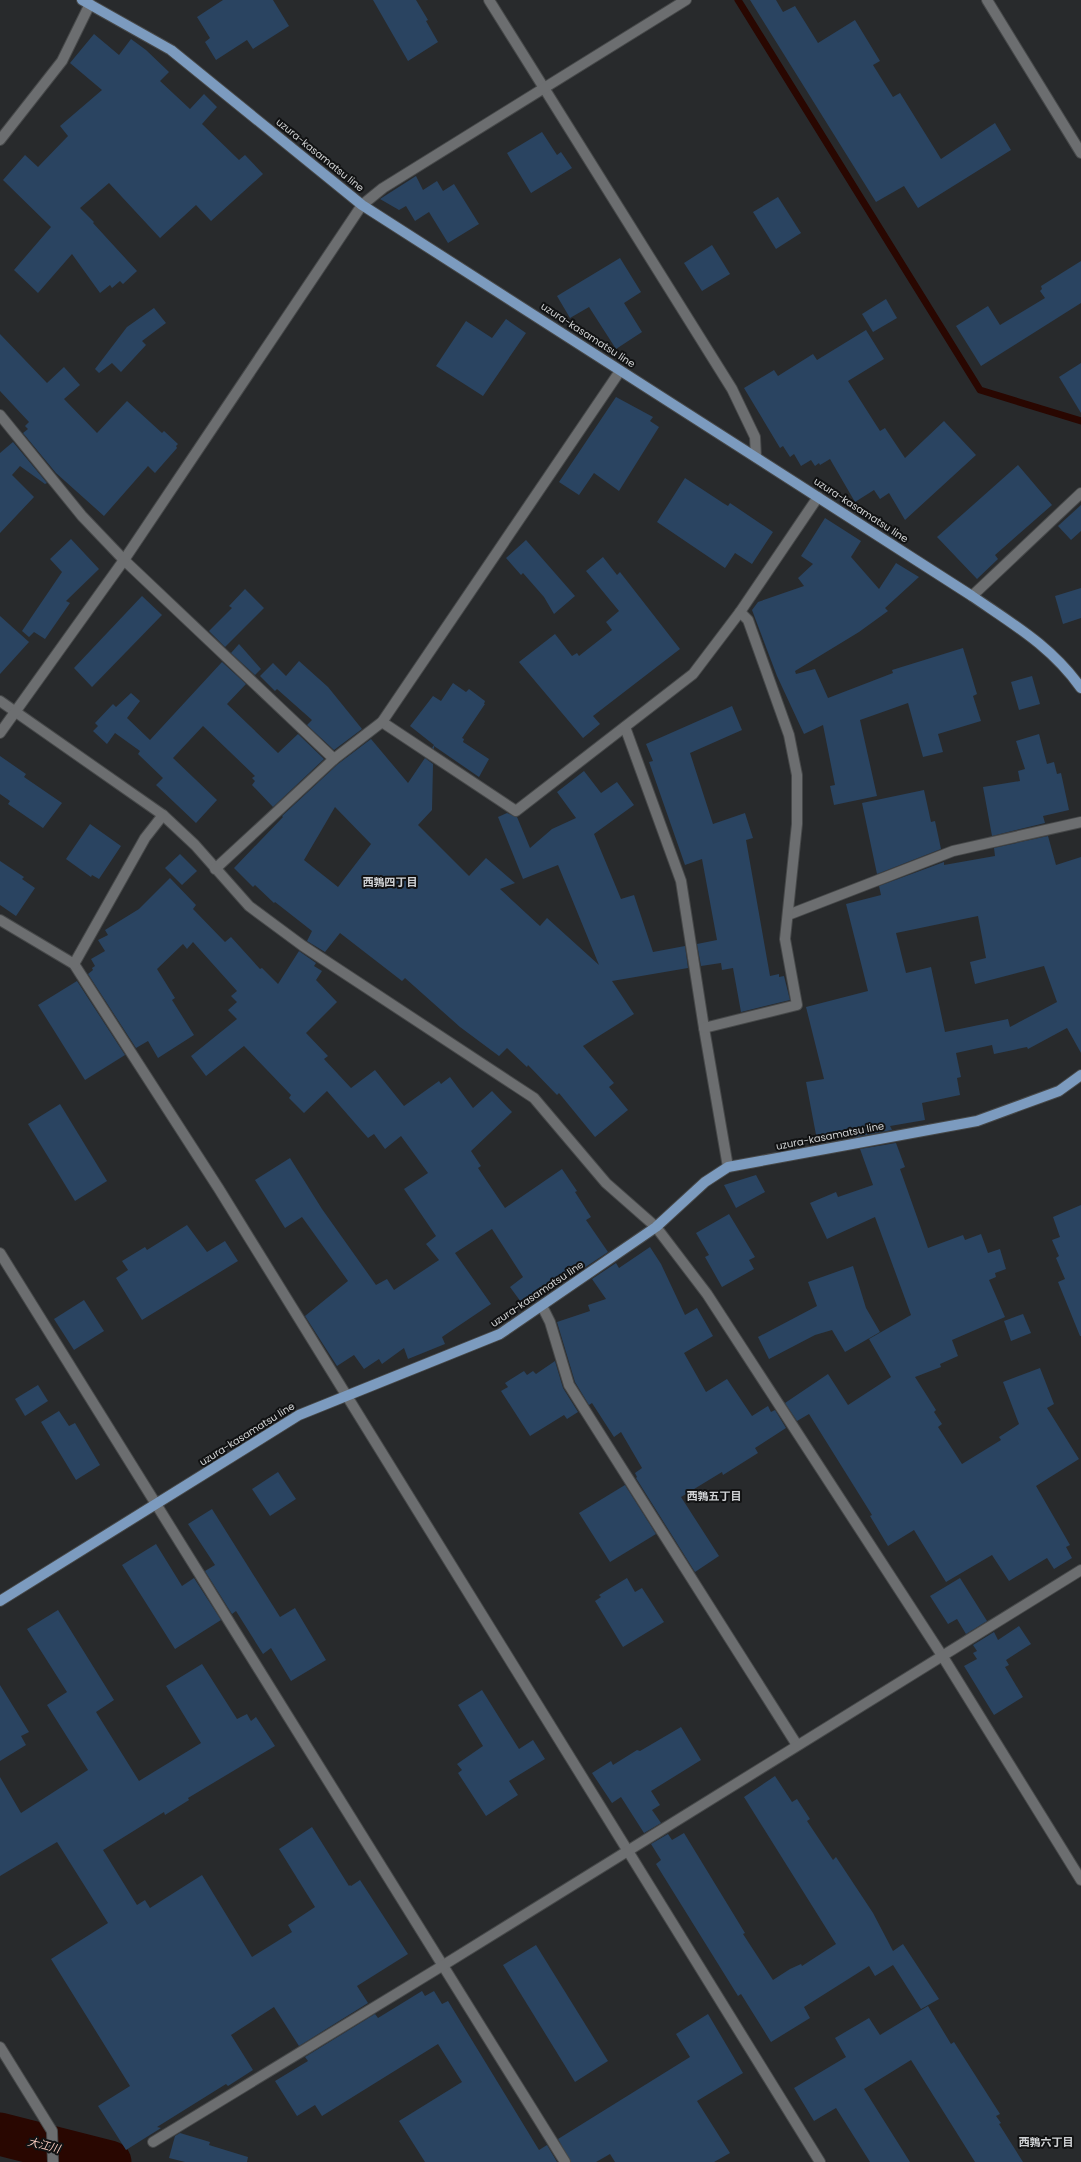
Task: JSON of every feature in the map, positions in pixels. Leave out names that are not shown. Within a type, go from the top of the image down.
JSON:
[{"type":"main road","name":"uzura-kasamatsu line","points":[[86,2],[171,50],[362,205],[972,596],[1039,642],[1066,667],[1081,688]]},
{"type":"main road","name":"uzura-kasamatsu line","points":[[0,1601],[299,1415],[500,1334],[656,1227],[705,1182],[728,1167],[976,1121],[1059,1091],[1081,1075]]},
{"type":"street","points":[[489,0],[732,389],[755,437],[756,457]]},
{"type":"street","points":[[0,733],[124,560],[362,205],[383,188],[686,0]]},
{"type":"street","points":[[987,0],[1081,153]]},
{"type":"street","points":[[0,140],[62,61],[86,2]]},
{"type":"street","points":[[215,869],[334,758],[382,722],[620,371]]},
{"type":"street","points":[[0,415],[82,516],[124,560],[334,758]]},
{"type":"street","points":[[972,596],[1081,493]]},
{"type":"street","points":[[382,722],[516,812],[693,674],[740,612],[818,497]]},
{"type":"street","points":[[704,1028],[797,1005],[786,939],[798,824],[797,775],[789,735],[748,620],[740,612]]},
{"type":"street","points":[[0,701],[163,815],[195,845],[249,906],[303,946],[534,1098],[606,1183],[656,1227],[707,1294],[943,1656],[1081,1880]]},
{"type":"street","points":[[625,727],[682,881],[704,1028],[728,1167]]},
{"type":"street","points":[[74,964],[145,838],[163,815]]},
{"type":"street","points":[[788,915],[953,851],[1081,822]]},
{"type":"street","points":[[0,920],[74,964],[219,1189],[820,2162]]},
{"type":"street","points":[[0,1253],[564,2162]]},
{"type":"street","points":[[542,1306],[550,1322],[569,1385],[797,1745]]},
{"type":"street","points":[[153,2142],[442,1966],[1081,1570]]},
{"type":"street","points":[[0,2046],[52,2131],[53,2162]]},
{"type":"building","points":[[223,0],[273,0],[289,26],[253,49],[247,40],[216,60],[205,42],[210,38],[197,17]]},
{"type":"building","points":[[373,0],[416,0],[428,20],[426,21],[438,42],[408,61]]},
{"type":"building","points":[[750,0],[776,0],[783,12],[795,6],[818,43],[855,20],[880,61],[873,65],[893,97],[900,93],[941,159],[995,123],[1011,150],[918,208],[904,186],[876,202]]},
{"type":"building","points":[[94,34],[119,55],[131,39],[146,50],[169,72],[160,81],[190,109],[204,94],[217,107],[202,124],[239,160],[245,155],[263,174],[211,221],[196,205],[160,238],[109,183],[80,208],[137,271],[123,284],[120,281],[112,288],[110,285],[100,293],[72,254],[38,293],[14,270],[51,227],[3,180],[25,155],[38,167],[68,136],[60,126],[102,90],[70,63]]},
{"type":"building","points":[[542,132],[557,155],[561,152],[572,168],[531,193],[507,153]]},
{"type":"building","points":[[416,176],[423,190],[437,181],[443,191],[454,184],[479,224],[448,243],[429,212],[415,221],[406,206],[399,210],[380,199]]},
{"type":"building","points":[[778,197],[801,233],[776,249],[753,212]]},
{"type":"building","points":[[712,245],[730,274],[702,291],[684,263]]},
{"type":"building","points":[[620,258],[641,292],[624,303],[642,332],[616,349],[589,307],[570,318],[557,296]]},
{"type":"building","points":[[1081,261],[1081,303],[981,366],[956,326],[988,306],[1000,325],[1045,298],[1040,291],[1042,289],[1041,286]]},
{"type":"building","points":[[886,299],[897,318],[873,332],[862,314]]},
{"type":"building","points":[[154,308],[166,323],[142,341],[146,345],[121,372],[112,363],[99,373],[95,369],[127,327]]},
{"type":"building","points":[[506,319],[526,333],[483,396],[436,366],[466,321],[492,338]]},
{"type":"building","points":[[866,330],[884,359],[848,381],[880,431],[885,428],[905,458],[944,421],[976,455],[905,520],[889,493],[880,499],[874,490],[855,502],[830,459],[820,465],[819,463],[815,466],[811,460],[801,466],[794,454],[790,457],[783,446],[780,448],[744,388],[774,370],[778,376],[813,354],[817,360]]},
{"type":"building","points":[[0,334],[47,383],[64,367],[80,385],[64,399],[97,433],[127,401],[162,433],[164,431],[178,444],[176,446],[177,448],[155,473],[148,466],[104,516],[56,473],[23,433],[28,429],[25,426],[29,422],[0,391]]},
{"type":"building","points":[[1081,363],[1081,413],[1059,377]]},
{"type":"building","points":[[616,397],[653,417],[650,421],[659,427],[619,491],[594,473],[579,495],[559,482]]},
{"type":"building","points":[[13,442],[47,483],[45,484],[20,466],[12,475],[34,497],[0,533],[0,453]]},
{"type":"building","points":[[1018,465],[1052,505],[995,555],[998,559],[977,579],[937,537]]},
{"type":"building","points":[[685,478],[728,506],[730,503],[773,532],[752,564],[735,553],[725,568],[657,522]]},
{"type":"building","points":[[1081,505],[1081,531],[1071,540],[1058,526]]},
{"type":"building","points":[[825,518],[861,541],[851,557],[879,589],[896,563],[919,577],[885,608],[888,611],[859,632],[795,671],[796,674],[815,669],[828,698],[893,673],[892,670],[963,648],[977,694],[973,696],[981,721],[938,734],[943,752],[923,757],[908,703],[860,720],[877,796],[834,805],[830,786],[835,785],[823,725],[804,734],[777,676],[752,610],[758,602],[804,586],[798,578],[813,564],[801,556]]},
{"type":"building","points":[[71,539],[99,569],[66,601],[70,603],[45,639],[34,632],[29,637],[22,631],[62,572],[50,559]]},
{"type":"building","points":[[526,540],[575,596],[554,614],[544,597],[523,573],[521,575],[506,558]]},
{"type":"building","points":[[603,557],[617,575],[620,572],[680,649],[593,716],[600,724],[583,738],[519,662],[555,634],[572,656],[577,653],[579,656],[612,630],[606,622],[619,611],[586,571]]},
{"type":"building","points":[[1081,588],[1081,618],[1063,624],[1055,596]]},
{"type":"building","points":[[245,589],[264,608],[225,647],[209,631],[232,608],[229,606]]},
{"type":"building","points":[[142,596],[162,615],[92,687],[74,668]]},
{"type":"building","points":[[0,616],[29,642],[0,674]]},
{"type":"building","points":[[239,644],[261,669],[255,675],[231,653]]},
{"type":"building","points":[[299,661],[328,687],[362,729],[334,750],[307,725],[312,720],[277,689],[275,691],[260,676],[273,663],[286,676]]},
{"type":"building","points":[[222,662],[246,684],[227,704],[278,753],[298,734],[324,759],[273,807],[252,785],[255,781],[252,778],[255,776],[203,726],[173,758],[217,800],[196,823],[156,785],[163,778],[138,754],[140,751],[115,733],[107,744],[93,731],[98,726],[95,723],[113,704],[116,707],[131,693],[140,701],[127,718],[150,740]]},
{"type":"building","points":[[1032,676],[1040,704],[1019,710],[1011,682]]},
{"type":"building","points":[[453,683],[466,692],[469,689],[485,701],[485,704],[462,738],[464,739],[463,742],[489,759],[479,777],[434,746],[434,749],[432,748],[434,745],[410,726],[433,696],[441,701]]},
{"type":"building","points":[[732,706],[742,730],[690,753],[713,824],[745,813],[753,838],[746,840],[770,976],[779,974],[779,977],[784,976],[790,1000],[741,1012],[733,968],[722,970],[721,963],[701,966],[697,944],[717,940],[702,859],[685,865],[649,762],[653,761],[646,744]]},
{"type":"building","points":[[1039,734],[1047,764],[1054,762],[1057,774],[1061,773],[1069,810],[1043,816],[1045,823],[992,836],[983,787],[1020,781],[1018,771],[1025,769],[1016,741]]},
{"type":"building","points":[[371,739],[408,783],[425,758],[433,764],[432,810],[418,825],[469,876],[486,858],[515,883],[500,889],[540,926],[547,918],[599,965],[558,865],[523,879],[498,817],[507,813],[517,817],[530,848],[552,829],[576,818],[557,792],[584,771],[601,793],[617,782],[634,805],[594,834],[621,899],[634,895],[653,952],[685,946],[688,968],[612,981],[634,1014],[583,1046],[614,1083],[609,1087],[628,1110],[595,1137],[559,1093],[557,1095],[528,1065],[527,1067],[507,1048],[499,1056],[460,1027],[405,978],[402,981],[340,933],[325,952],[307,941],[312,931],[275,902],[274,903],[255,885],[253,887],[234,868],[283,817],[282,816],[338,764]],"holes":[[[335,807],[371,844],[338,887],[304,860]]]},
{"type":"building","points":[[0,756],[26,774],[24,777],[62,803],[43,828],[8,804],[10,801],[0,794]]},
{"type":"building","points":[[924,790],[931,822],[935,821],[941,849],[877,874],[862,803]]},
{"type":"building","points":[[90,824],[121,846],[99,879],[92,875],[91,877],[66,859]]},
{"type":"building","points":[[1048,836],[1056,865],[1081,857],[1081,1053],[1067,1028],[1028,1049],[1027,1047],[994,1054],[992,1045],[956,1053],[961,1077],[957,1078],[960,1095],[922,1103],[925,1120],[890,1126],[892,1130],[856,1137],[854,1133],[817,1140],[806,1082],[824,1079],[806,1007],[868,991],[846,904],[881,895],[879,886],[944,862],[944,865],[995,856],[994,848]],"holes":[[[978,916],[986,958],[970,962],[975,984],[1044,966],[1057,1002],[1010,1027],[1008,1019],[945,1032],[931,967],[906,973],[896,933]]]},
{"type":"building","points":[[180,854],[197,871],[182,885],[165,868]]},
{"type":"building","points":[[0,861],[24,877],[22,879],[35,888],[16,916],[0,905]]},
{"type":"building","points":[[170,878],[196,905],[193,909],[225,942],[231,937],[260,969],[262,968],[278,984],[299,951],[316,963],[314,966],[322,971],[316,980],[337,1002],[306,1033],[328,1056],[324,1059],[351,1088],[375,1070],[404,1106],[439,1081],[441,1084],[450,1077],[473,1108],[492,1091],[512,1112],[471,1151],[481,1166],[478,1168],[505,1208],[562,1169],[577,1191],[575,1192],[591,1217],[586,1220],[608,1252],[584,1268],[582,1264],[537,1296],[535,1293],[521,1302],[510,1287],[523,1277],[492,1229],[455,1253],[491,1304],[442,1337],[445,1344],[408,1359],[404,1348],[382,1364],[379,1359],[364,1369],[354,1355],[337,1366],[305,1316],[348,1281],[302,1217],[285,1228],[255,1180],[290,1158],[322,1209],[376,1285],[387,1279],[394,1290],[439,1260],[426,1244],[436,1236],[404,1189],[428,1173],[401,1136],[385,1149],[374,1134],[368,1138],[327,1091],[304,1113],[289,1098],[291,1095],[244,1046],[206,1076],[191,1056],[237,1019],[228,1010],[237,1002],[231,996],[237,991],[193,942],[187,949],[183,944],[157,969],[175,998],[172,1000],[194,1035],[158,1058],[148,1041],[136,1048],[88,974],[95,966],[91,959],[105,951],[98,940],[108,935],[105,930],[139,909]]},
{"type":"building","points":[[77,981],[125,1055],[85,1080],[38,1005]]},
{"type":"building","points":[[60,1104],[107,1181],[75,1201],[28,1124]]},
{"type":"building","points":[[896,1143],[905,1167],[900,1169],[928,1248],[963,1235],[965,1240],[981,1234],[988,1253],[1000,1249],[1006,1269],[995,1273],[996,1277],[989,1280],[1005,1317],[952,1340],[958,1356],[940,1364],[941,1367],[915,1377],[936,1410],[934,1412],[942,1424],[938,1427],[962,1464],[1001,1440],[999,1437],[1019,1424],[1003,1382],[1040,1368],[1054,1404],[1047,1408],[1079,1459],[1036,1486],[1070,1545],[1066,1547],[1072,1558],[1054,1569],[1047,1558],[1009,1581],[992,1555],[946,1582],[914,1530],[888,1546],[870,1516],[872,1515],[809,1414],[797,1421],[785,1403],[828,1374],[848,1405],[891,1377],[869,1339],[911,1315],[875,1217],[827,1239],[810,1203],[836,1192],[838,1197],[873,1185],[860,1149]]},
{"type":"building","points":[[756,1175],[765,1192],[736,1208],[724,1185]]},
{"type":"building","points":[[1081,1205],[1080,1336],[1058,1282],[1065,1279],[1056,1258],[1059,1256],[1052,1240],[1060,1237],[1053,1217]]},
{"type":"building","points":[[729,1214],[755,1257],[749,1260],[754,1269],[722,1287],[705,1257],[709,1255],[696,1233]]},
{"type":"building","points":[[187,1225],[207,1252],[225,1241],[238,1261],[142,1320],[116,1278],[128,1270],[122,1261],[145,1247],[147,1250]]},
{"type":"building","points":[[650,1247],[661,1264],[685,1315],[697,1308],[713,1336],[684,1353],[706,1392],[727,1379],[752,1416],[768,1406],[771,1412],[775,1410],[786,1428],[755,1448],[758,1453],[723,1475],[722,1472],[681,1497],[719,1556],[695,1572],[636,1478],[635,1473],[642,1468],[621,1432],[614,1437],[592,1403],[589,1405],[575,1382],[557,1322],[590,1311],[588,1305],[606,1299],[592,1279],[616,1263],[619,1268]]},
{"type":"building","points":[[853,1266],[866,1308],[880,1332],[845,1352],[832,1330],[815,1335],[769,1359],[758,1337],[817,1306],[808,1282]]},
{"type":"building","points":[[84,1300],[104,1331],[74,1350],[54,1319]]},
{"type":"building","points":[[1023,1314],[1031,1333],[1011,1341],[1004,1321]]},
{"type":"building","points":[[555,1361],[563,1388],[578,1412],[567,1419],[564,1415],[530,1436],[501,1391],[508,1387],[505,1383],[524,1371],[527,1375],[533,1371],[536,1374]]},
{"type":"building","points":[[38,1385],[48,1401],[25,1416],[15,1399]]},
{"type":"building","points":[[59,1411],[69,1426],[75,1423],[100,1465],[76,1480],[41,1422]]},
{"type":"building","points":[[278,1472],[296,1499],[270,1516],[252,1489]]},
{"type":"building","points":[[625,1485],[656,1534],[610,1562],[579,1513]]},
{"type":"building","points":[[212,1509],[280,1617],[295,1608],[326,1660],[291,1681],[271,1648],[263,1654],[236,1611],[232,1614],[205,1571],[215,1565],[188,1524]]},
{"type":"building","points":[[156,1544],[182,1586],[194,1578],[221,1620],[175,1649],[122,1565]]},
{"type":"building","points":[[627,1578],[635,1592],[642,1588],[664,1622],[623,1647],[595,1601],[601,1597],[599,1595]]},
{"type":"building","points":[[960,1578],[987,1621],[966,1634],[957,1619],[948,1624],[930,1596]]},
{"type":"building","points":[[58,1610],[114,1700],[96,1712],[139,1781],[201,1743],[166,1686],[202,1664],[237,1719],[247,1714],[251,1721],[256,1717],[275,1746],[188,1798],[189,1800],[165,1815],[164,1812],[103,1850],[137,1905],[145,1900],[150,1908],[202,1875],[252,1957],[292,1932],[288,1925],[315,1907],[279,1849],[312,1827],[349,1886],[360,1880],[408,1954],[357,1986],[368,2003],[299,2046],[274,2007],[231,2035],[253,2070],[228,2086],[226,2084],[157,2127],[161,2128],[126,2150],[98,2106],[130,2086],[51,1959],[108,1923],[57,1842],[0,1876],[0,1777],[21,1813],[88,1770],[47,1705],[67,1692],[27,1629]]},
{"type":"building","points":[[1019,1626],[1031,1644],[1006,1660],[1009,1665],[1005,1667],[1023,1697],[994,1715],[964,1666],[977,1659],[973,1653],[977,1651],[973,1645],[994,1632],[998,1640]]},
{"type":"building","points":[[0,1685],[29,1732],[21,1736],[26,1745],[0,1761]]},
{"type":"building","points":[[482,1690],[519,1749],[533,1740],[545,1759],[509,1781],[518,1795],[486,1816],[458,1773],[462,1770],[457,1764],[483,1746],[458,1705]]},
{"type":"building","points":[[681,1727],[701,1760],[651,1791],[660,1805],[652,1810],[661,1823],[644,1833],[621,1797],[612,1803],[592,1773],[611,1761],[613,1765],[637,1750],[640,1751]]},
{"type":"building","points":[[775,1776],[792,1802],[797,1799],[810,1819],[807,1821],[833,1860],[836,1857],[873,1913],[893,1951],[903,1944],[939,1999],[921,2009],[893,1965],[875,1976],[869,1966],[804,2007],[810,2018],[771,2042],[741,1994],[738,1996],[656,1864],[661,1860],[651,1844],[668,1834],[672,1840],[684,1833],[745,1933],[743,1934],[773,1980],[790,1969],[801,1964],[802,1966],[836,1944],[744,1797]]},
{"type":"building","points":[[536,1945],[608,2061],[575,2082],[503,1965]]},
{"type":"building","points":[[422,1991],[425,1996],[434,1991],[442,2004],[448,2001],[539,2150],[547,2145],[557,2162],[425,2162],[399,2121],[462,2082],[438,2044],[322,2116],[315,2105],[297,2116],[275,2081],[308,2061],[305,2057],[375,2014],[378,2018]]},
{"type":"building","points":[[928,2006],[951,2044],[954,2042],[1000,2114],[996,2116],[1001,2123],[999,2124],[1023,2162],[975,2162],[911,2060],[864,2089],[910,2162],[870,2162],[836,2108],[814,2121],[794,2088],[846,2057],[835,2038],[869,2018],[880,2035]]},
{"type":"building","points":[[708,2014],[743,2073],[697,2101],[730,2153],[714,2162],[615,2162],[610,2154],[596,2162],[571,2162],[558,2139],[690,2057],[676,2034]]},
{"type":"building","points":[[180,2133],[210,2142],[209,2145],[248,2157],[247,2162],[185,2162],[169,2158],[175,2136]]},
{"type":"waterway","points":[[738,0],[980,390],[1081,421]]},
{"type":"waterway","name":"大江川","points":[[0,2134],[110,2162]]},
{"type":"district","name":"西鶉四丁目","points":[[390,882]]},
{"type":"district","name":"西鶉五丁目","points":[[714,1496]]},
{"type":"district","name":"西鶉六丁目","points":[[1046,2142]]}]
